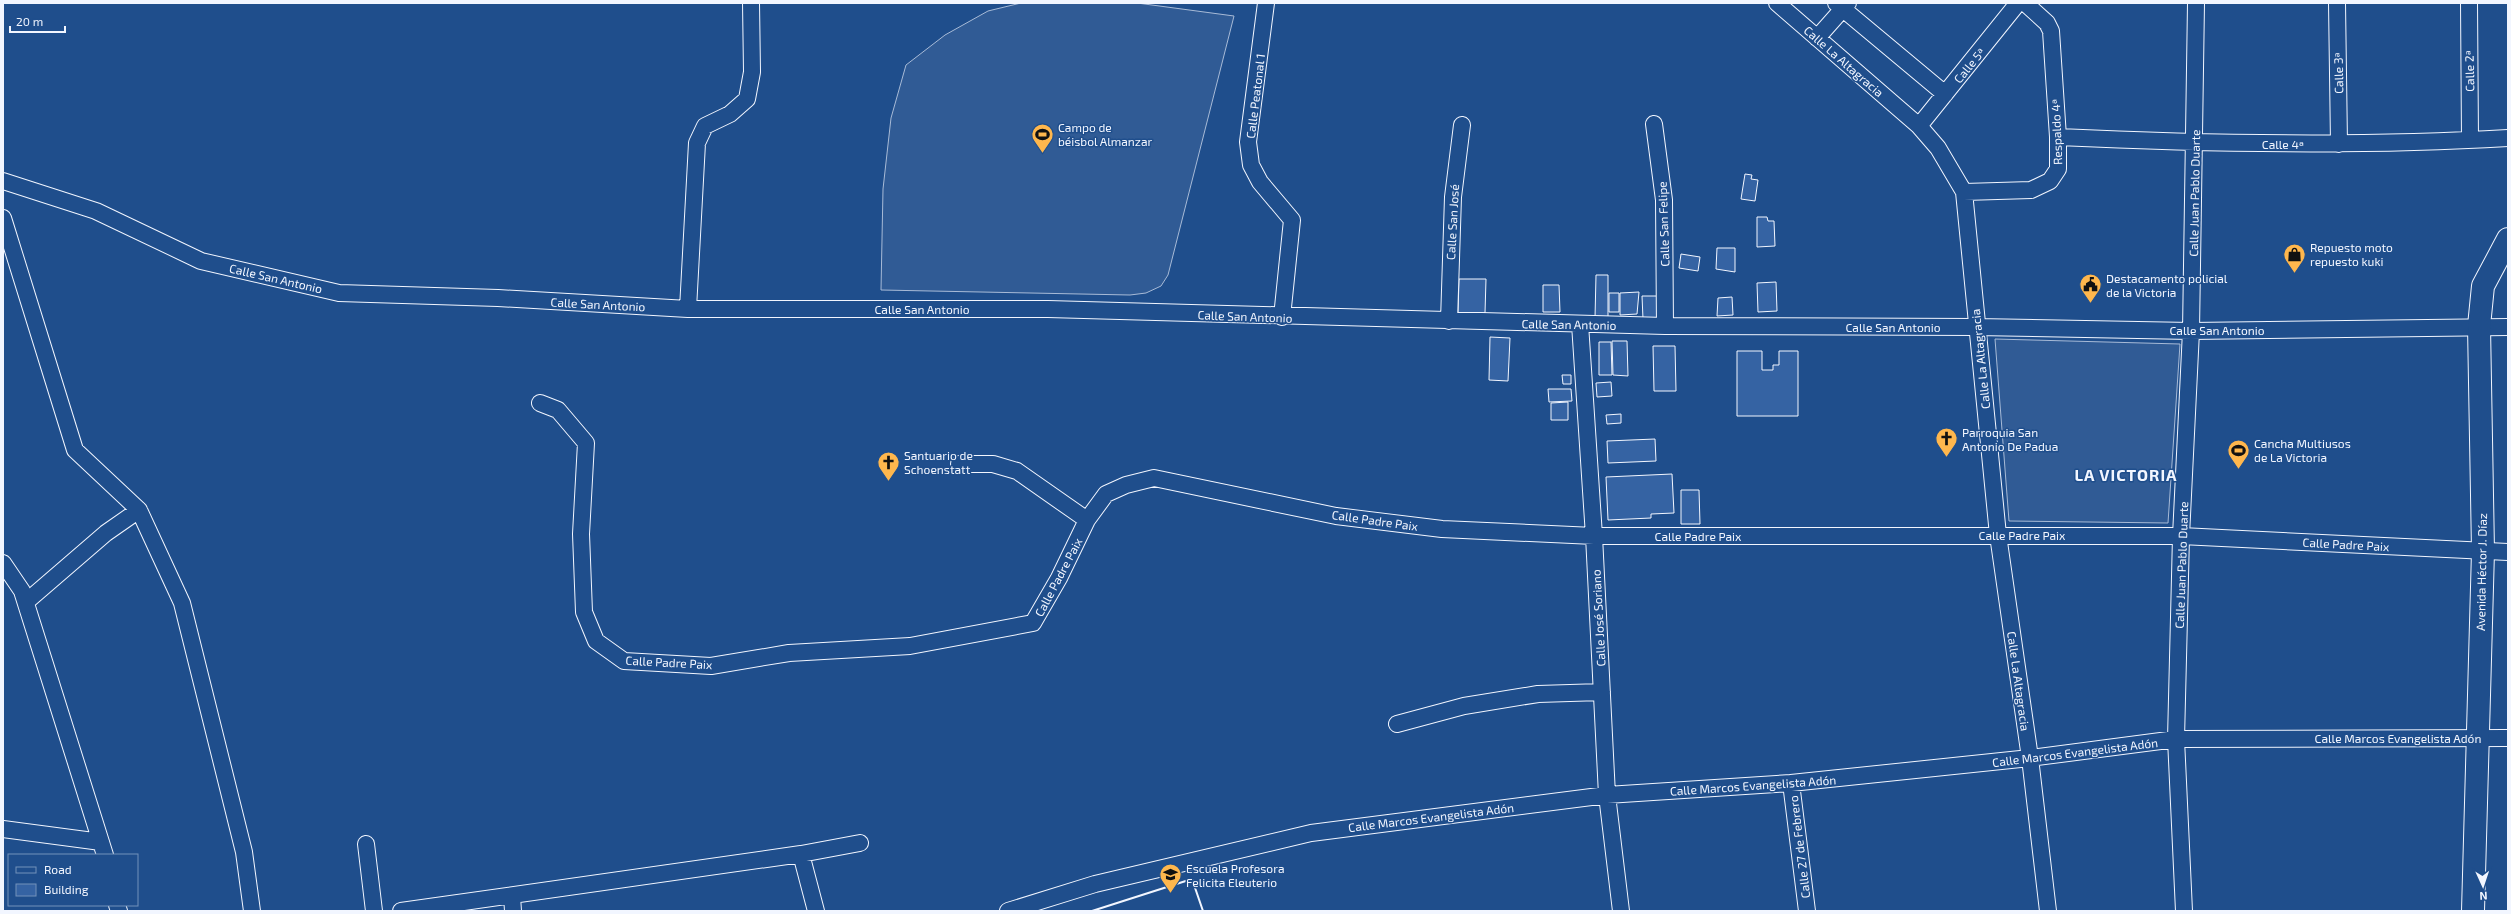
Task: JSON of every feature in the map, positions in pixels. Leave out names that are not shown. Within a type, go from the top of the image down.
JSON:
[{"type":"main road","name":"Avenida Héctor J. Díaz","points":[[2473,911],[2476,738],[2483,551],[2479,326],[2483,286],[2508,239]]},
{"type":"street","points":[[688,309],[697,143],[706,126],[730,114],[747,99],[752,72],[751,3]]},
{"type":"street","name":"Calle Peatonal 1","points":[[1266,3],[1248,142],[1251,165],[1260,182],[1292,220],[1282,317]]},
{"type":"street","name":"Calle La Altagracia","points":[[1777,3],[1919,126],[1938,148],[1964,192],[1976,327],[1998,535],[2030,758],[2048,911]]},
{"type":"street","name":"Calle 5ª","points":[[1919,126],[2018,3]]},
{"type":"street","name":"Respaldo 4ª","points":[[1964,192],[2031,190],[2050,181],[2058,169],[2058,137],[2049,27],[2025,3]]},
{"type":"street","name":"Calle Juan Pablo Duarte","points":[[2184,911],[2176,739],[2181,536],[2192,331],[2196,3]]},
{"type":"street","name":"Calle 3ª","points":[[2337,3],[2339,144]]},
{"type":"street","name":"Calle 2ª","points":[[2469,3],[2470,140]]},
{"type":"street","points":[[1817,38],[1842,5],[1945,94]]},
{"type":"street","name":"Calle San Felipe","points":[[1654,124],[1664,200],[1665,326]]},
{"type":"street","name":"Calle San José","points":[[1449,321],[1453,197],[1462,125]]},
{"type":"street","name":"Calle 4ª","points":[[2058,137],[2195,144],[2339,144],[2508,138]]},
{"type":"street","name":"Calle San Antonio","points":[[3,181],[96,211],[201,261],[340,294],[498,298],[688,309],[1040,309],[1282,317],[1665,326],[1976,327],[2192,331],[2479,326],[2508,327]]},
{"type":"street","points":[[3,218],[75,450],[138,510],[182,603],[244,852],[252,911]]},
{"type":"street","name":"Calle José Soriano","points":[[1580,324],[1594,536],[1607,794],[1621,911]]},
{"type":"street","name":"Calle Padre Paix","points":[[540,403],[558,410],[586,443],[581,534],[584,612],[596,641],[624,661],[711,666],[790,653],[910,646],[1033,623],[1059,578],[1087,520],[1106,494],[1126,485],[1154,478],[1344,517],[1442,529],[1594,536],[2181,536],[2508,552]]},
{"type":"street","points":[[960,464],[993,464],[1016,471],[1087,520]]},
{"type":"street","points":[[26,602],[106,533],[138,510]]},
{"type":"street","points":[[3,563],[22,591],[26,602],[103,848],[3,829]]},
{"type":"street","points":[[1397,724],[1464,706],[1538,694],[1602,692]]},
{"type":"street","name":"Calle Marcos Evangelista Adón","points":[[1008,911],[1095,884],[1310,832],[1607,794],[1791,783],[2030,758],[2176,739],[2508,738]]},
{"type":"street","name":"Calle 27 de Febrero","points":[[1791,783],[1807,911]]},
{"type":"street","points":[[401,911],[513,903],[860,843]]},
{"type":"street","points":[[366,844],[374,911]]},
{"type":"street","points":[[801,854],[816,911]]},
{"type":"shaded area","name":"Campo de béisbol Almanzar","points":[[1021,3],[1137,3],[1234,16],[1168,275],[1161,286],[1146,293],[1130,295],[881,290],[883,189],[891,118],[906,65],[945,35],[988,11]]},
{"type":"shaded area","points":[[1995,339],[2180,344],[2168,523],[2009,521]]},
{"type":"building","points":[[1745,174],[1752,175],[1751,179],[1758,180],[1755,201],[1741,199]]},
{"type":"building","points":[[1757,217],[1767,217],[1768,221],[1774,221],[1775,246],[1757,247]]},
{"type":"building","points":[[1717,248],[1735,248],[1735,272],[1716,269]]},
{"type":"building","points":[[1681,254],[1700,257],[1698,271],[1679,268]]},
{"type":"building","points":[[1596,275],[1608,275],[1608,318],[1595,318]]},
{"type":"building","points":[[1459,279],[1486,279],[1485,313],[1458,313]]},
{"type":"building","points":[[1776,282],[1777,311],[1758,312],[1757,283]]},
{"type":"building","points":[[1543,285],[1559,285],[1560,312],[1543,312]]},
{"type":"building","points":[[1639,292],[1637,314],[1620,315],[1620,293]]},
{"type":"building","points":[[1609,293],[1619,293],[1619,312],[1609,312]]},
{"type":"building","points":[[1642,296],[1660,296],[1661,319],[1643,319]]},
{"type":"building","points":[[1732,297],[1733,315],[1717,316],[1718,298]]},
{"type":"building","points":[[1490,337],[1510,338],[1508,381],[1489,380]]},
{"type":"building","points":[[1612,341],[1627,341],[1628,376],[1613,375]]},
{"type":"building","points":[[1599,342],[1611,342],[1612,375],[1599,375]]},
{"type":"building","points":[[1653,346],[1675,346],[1676,391],[1654,391]]},
{"type":"building","points":[[1737,351],[1762,351],[1762,370],[1773,370],[1773,365],[1779,365],[1779,351],[1798,351],[1798,416],[1737,416]]},
{"type":"building","points":[[1562,375],[1571,375],[1571,384],[1563,384]]},
{"type":"building","points":[[1611,382],[1612,396],[1597,397],[1596,383]]},
{"type":"building","points":[[1548,389],[1571,389],[1572,401],[1549,402]]},
{"type":"building","points":[[1568,402],[1568,420],[1551,420],[1551,403]]},
{"type":"building","points":[[1621,414],[1621,423],[1607,424],[1606,415]]},
{"type":"building","points":[[1655,439],[1656,461],[1608,463],[1607,441]]},
{"type":"building","points":[[1672,474],[1674,513],[1651,514],[1651,518],[1608,520],[1606,477]]},
{"type":"building","points":[[1681,490],[1699,490],[1700,524],[1681,524]]},
{"type":"wall","points":[[1092,911],[1192,879],[1203,911]]},
{"type":"place","name":"Campo de béisbol Almanzar","points":[[1043,154]]},
{"type":"place","name":"Repuesto moto repuesto kuki","points":[[2295,274]]},
{"type":"place","name":"Destacamento policial de la Victoria","points":[[2091,304]]},
{"type":"place","name":"Parroquia San Antonio De Padua","points":[[1946,458]]},
{"type":"place","name":"Cancha Multiusos de La Victoria","points":[[2239,470]]},
{"type":"place","name":"Santuario de Schoenstatt","points":[[889,482]]},
{"type":"place","name":"Escuela Profesora Felicita Eleuterio","points":[[1170,894]]},
{"type":"district","name":"LA VICTORIA","points":[[2126,474]]}]
